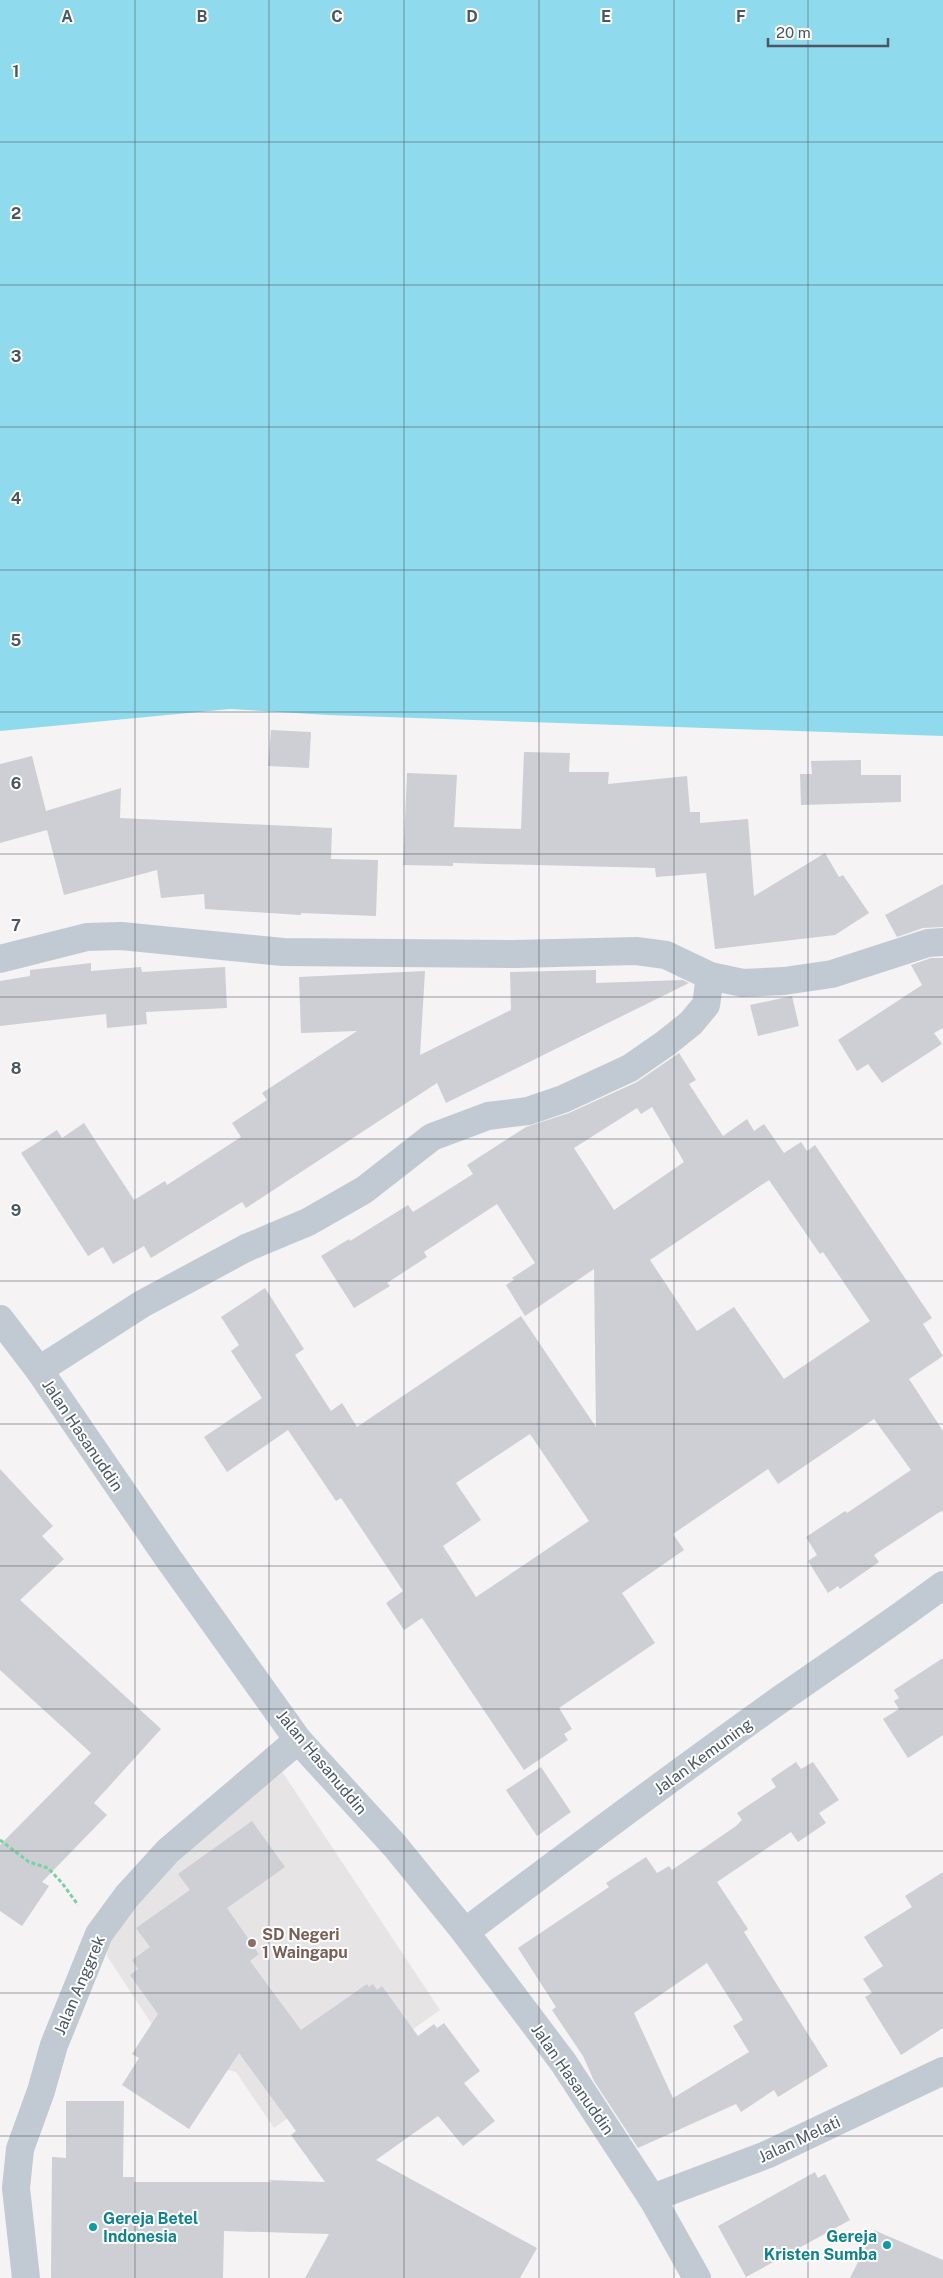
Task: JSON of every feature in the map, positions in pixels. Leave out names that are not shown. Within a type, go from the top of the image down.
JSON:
[{"type":"street","points":[[0,959],[88,937],[121,936],[283,952],[515,954],[636,951],[666,955],[710,976],[743,983],[793,980],[832,974],[928,943],[943,942]]},
{"type":"street","points":[[39,1370],[142,1304],[246,1248],[308,1222],[364,1190],[432,1137],[488,1116],[537,1108],[563,1099],[630,1068],[666,1044],[691,1023],[706,1005],[710,976]]},
{"type":"street","name":"Jalan Hasanuddin","points":[[0,1319],[39,1370],[168,1558],[298,1740],[395,1846],[465,1932],[563,2062],[652,2198],[697,2278]]},
{"type":"street","name":"Jalan Kemuning","points":[[465,1932],[785,1696],[883,1630],[943,1585]]},
{"type":"street","name":"Jalan Anggrek","points":[[26,2278],[16,2188],[20,2148],[41,2091],[54,2046],[99,1934],[127,1896],[168,1851],[298,1740]]},
{"type":"street","name":"Jalan Melati","points":[[652,2198],[766,2155],[943,2071]]},
{"type":"path","points":[[0,1840],[29,1862],[48,1868],[62,1883],[99,1934]]},
{"type":"shaded area","name":"SD Negeri 1 Waingapu","points":[[279,1767],[440,2010],[274,2128],[236,2072],[194,2061],[157,2032],[107,1956],[109,1931],[123,1912]]},
{"type":"water","points":[[0,0],[943,0],[943,736],[328,715],[230,709],[0,731]]},
{"type":"building","points":[[271,730],[311,732],[309,768],[268,766]]},
{"type":"building","points":[[524,752],[570,753],[569,772],[609,772],[608,784],[687,776],[690,812],[700,812],[700,823],[748,819],[754,896],[825,853],[839,877],[843,875],[869,913],[835,935],[715,949],[706,873],[656,877],[655,868],[453,863],[453,866],[403,865],[407,773],[457,775],[454,827],[521,829]]},
{"type":"building","points":[[32,756],[46,811],[121,788],[120,818],[332,828],[331,859],[378,860],[376,916],[301,913],[301,915],[205,909],[204,894],[161,898],[157,870],[64,895],[47,830],[0,843],[0,764]]},
{"type":"building","points":[[861,760],[861,775],[901,775],[901,802],[801,805],[800,774],[812,774],[811,761]]},
{"type":"building","points":[[943,884],[943,927],[923,928],[897,937],[885,915]]},
{"type":"building","points":[[931,958],[943,958],[943,1028],[934,1033],[942,1044],[882,1083],[868,1064],[857,1071],[838,1040],[922,985],[911,965]]},
{"type":"building","points":[[91,963],[91,971],[141,967],[142,972],[225,967],[227,1008],[146,1012],[147,1024],[107,1028],[106,1014],[0,1026],[0,981],[30,976],[30,970]]},
{"type":"building","points":[[596,970],[596,983],[683,980],[689,983],[446,1103],[437,1083],[246,1208],[242,1202],[151,1258],[144,1246],[113,1264],[103,1247],[88,1256],[21,1153],[57,1130],[62,1138],[84,1123],[134,1200],[165,1181],[167,1185],[241,1137],[232,1123],[267,1100],[262,1093],[357,1031],[301,1033],[299,977],[425,971],[420,1055],[511,1010],[510,972]]},
{"type":"building","points":[[792,996],[799,1026],[758,1036],[750,1005]]},
{"type":"building","points":[[679,1053],[696,1080],[689,1084],[723,1136],[747,1119],[754,1131],[764,1124],[784,1153],[801,1142],[807,1151],[815,1145],[932,1318],[923,1324],[943,1356],[909,1379],[943,1431],[943,1513],[941,1511],[874,1555],[879,1562],[840,1589],[838,1586],[828,1593],[808,1561],[817,1555],[806,1537],[845,1511],[847,1513],[911,1470],[874,1419],[778,1484],[768,1469],[673,1534],[684,1550],[622,1593],[655,1643],[559,1708],[572,1729],[564,1734],[568,1740],[524,1770],[422,1618],[404,1630],[386,1603],[403,1591],[341,1498],[336,1501],[288,1430],[227,1472],[204,1437],[262,1398],[231,1351],[239,1345],[221,1317],[265,1288],[304,1349],[295,1355],[331,1411],[342,1403],[357,1427],[521,1316],[596,1427],[594,1269],[525,1316],[506,1285],[514,1280],[512,1278],[535,1263],[497,1204],[424,1252],[427,1257],[387,1283],[390,1286],[354,1308],[321,1256],[349,1239],[350,1241],[408,1205],[413,1212],[473,1174],[467,1165],[526,1127],[569,1113],[637,1082]],"holes":[[[652,1107],[684,1162],[614,1210],[574,1148],[637,1108],[641,1114]],[[769,1180],[820,1254],[823,1252],[870,1321],[784,1379],[734,1307],[697,1331],[650,1260]],[[530,1434],[589,1521],[476,1597],[443,1546],[481,1520],[456,1483]]]},
{"type":"building","points":[[0,1469],[53,1526],[42,1536],[64,1559],[20,1600],[161,1729],[94,1803],[107,1815],[42,1882],[49,1886],[22,1926],[0,1911],[0,1845],[91,1753],[0,1670]]},
{"type":"building","points":[[943,1658],[943,1735],[908,1758],[883,1719],[899,1709],[894,1701],[899,1698],[894,1690]]},
{"type":"building","points":[[796,1762],[801,1769],[813,1762],[839,1800],[819,1813],[826,1823],[798,1842],[791,1832],[717,1882],[748,1929],[744,1932],[828,2066],[778,2097],[774,2090],[741,2112],[736,2104],[638,2148],[594,2081],[583,2056],[552,2010],[556,2007],[518,1948],[609,1887],[606,1883],[646,1857],[657,1873],[669,1866],[672,1870],[736,1826],[742,1820],[737,1813],[776,1787],[771,1779]],"holes":[[[707,1963],[743,2020],[733,2026],[749,2052],[673,2098],[634,2013]]]},
{"type":"building","points":[[541,1767],[571,1812],[537,1836],[506,1790]]},
{"type":"building","points":[[252,1821],[285,1867],[227,1908],[259,1954],[250,1961],[301,2030],[367,1984],[369,1987],[373,1984],[377,1990],[382,1986],[418,2036],[434,2024],[437,2028],[444,2023],[480,2071],[464,2083],[495,2121],[463,2146],[438,2116],[376,2160],[537,2248],[520,2278],[305,2278],[329,2234],[224,2231],[223,2278],[51,2278],[52,2157],[66,2158],[66,2101],[124,2101],[123,2177],[134,2177],[134,2182],[272,2182],[268,2180],[325,2182],[291,2135],[296,2131],[239,2053],[189,2129],[122,2085],[139,2058],[132,2054],[158,2014],[130,1975],[138,1969],[132,1960],[150,1947],[136,1928],[190,1890],[178,1874]]},
{"type":"building","points":[[943,1872],[943,2028],[901,2055],[865,1997],[872,1993],[863,1979],[883,1966],[864,1937],[912,1907],[905,1896]]},
{"type":"building","points":[[815,2172],[818,2178],[825,2174],[850,2220],[746,2277],[718,2226]]},
{"type":"building","name":"Gereja Kristen Sumba","points":[[874,2230],[943,2260],[943,2278],[850,2278]]},
{"type":"place","name":"SD Negeri 1 Waingapu","points":[[252,1943]]},
{"type":"place","name":"Gereja Betel Indonesia","points":[[93,2227]]},
{"type":"place","name":"Gereja Kristen Sumba","points":[[887,2245]]}]
